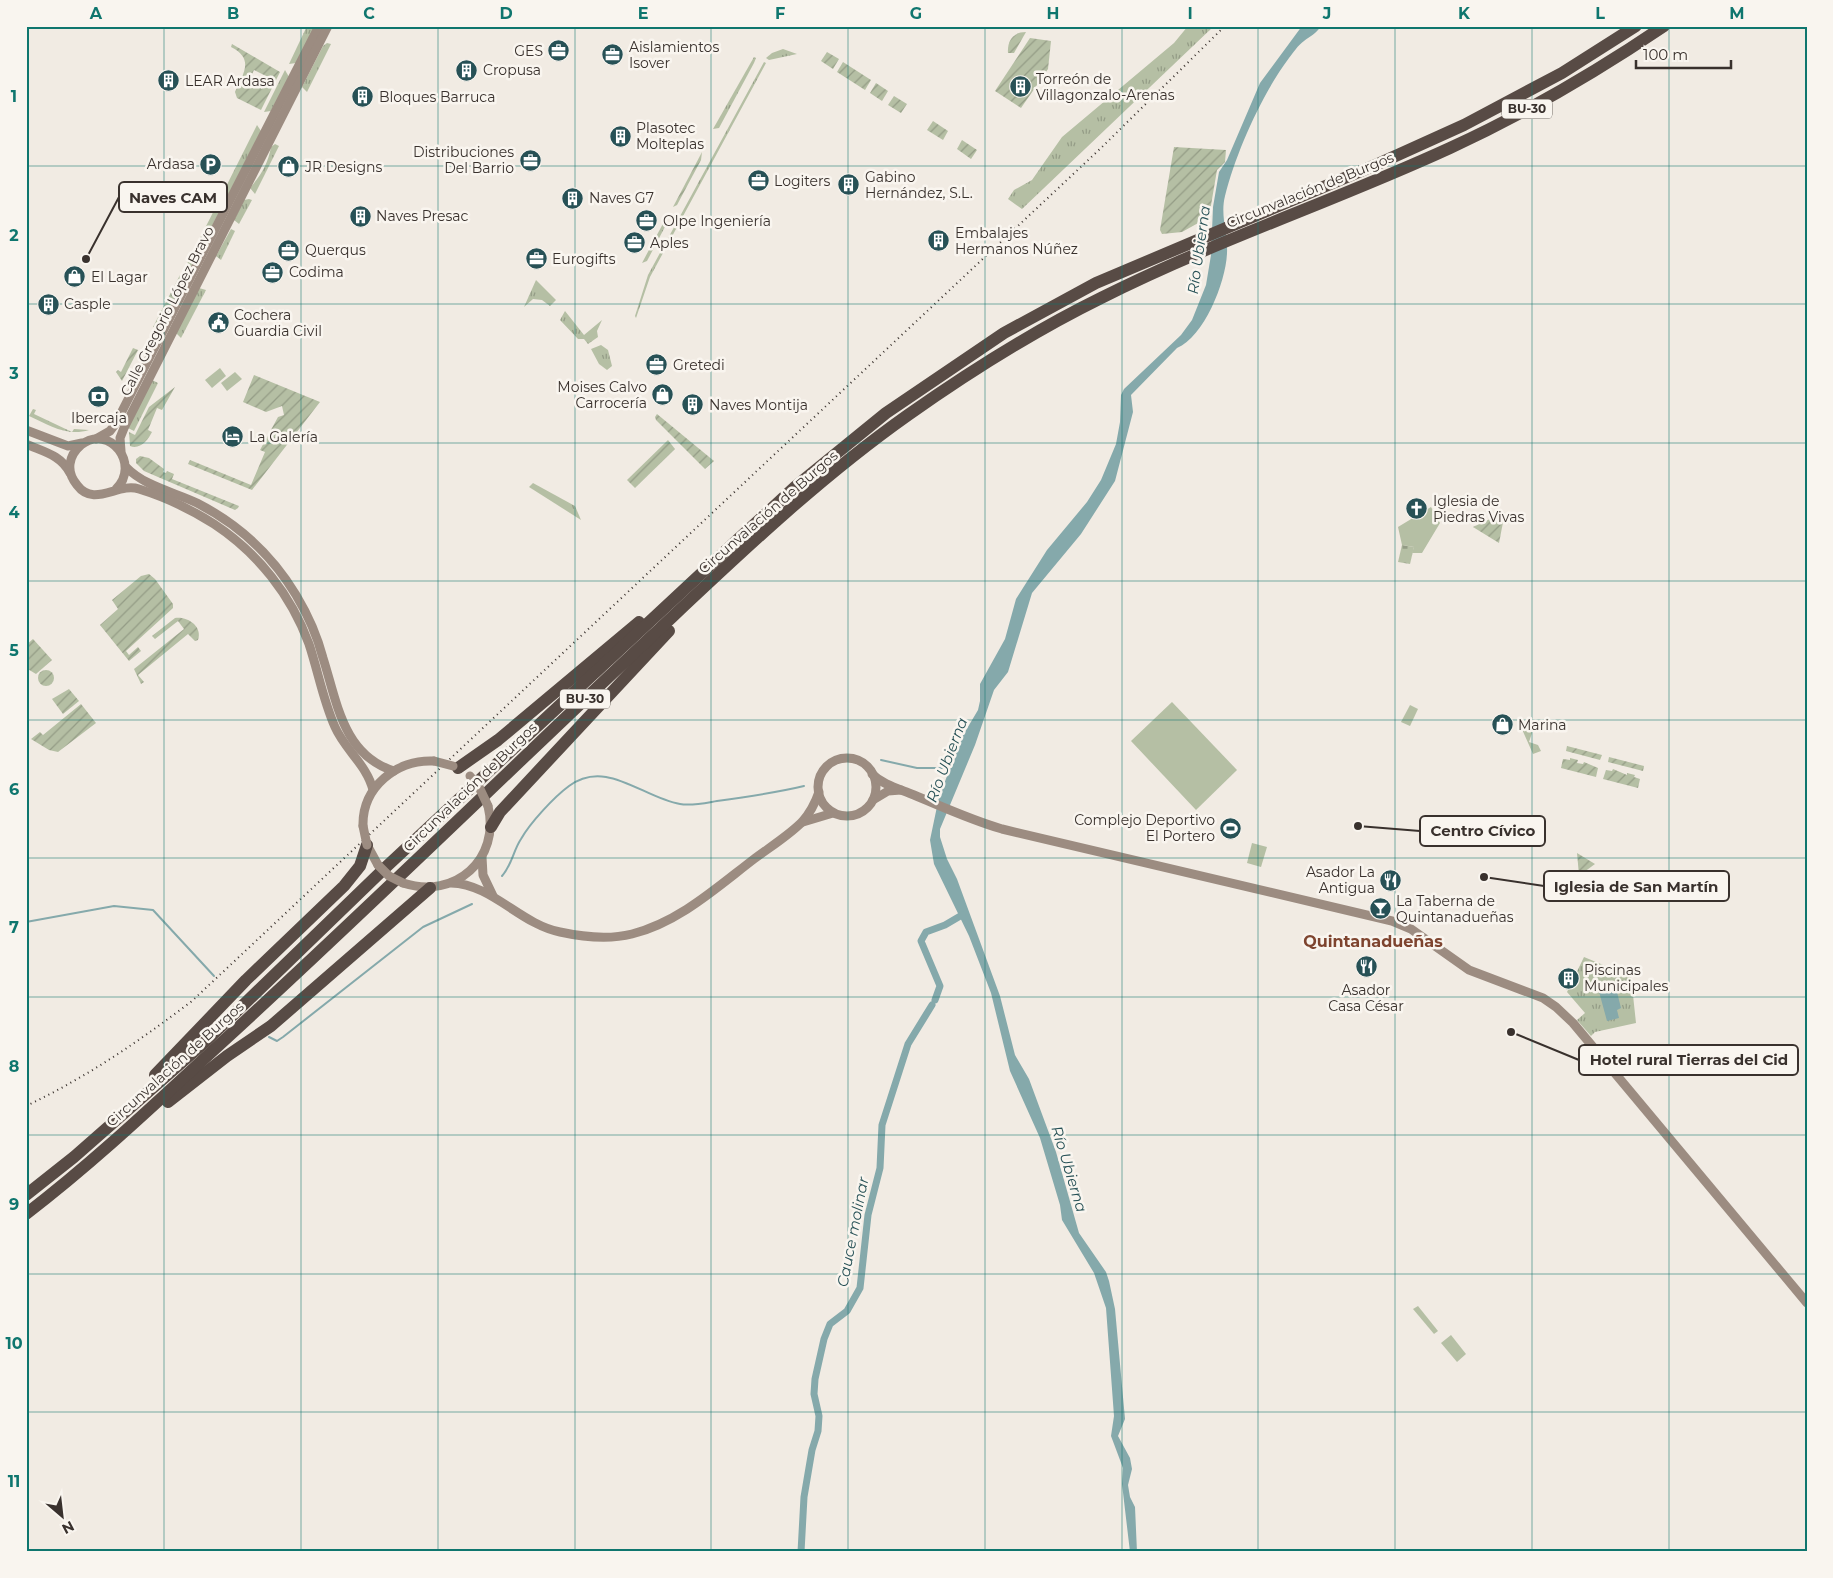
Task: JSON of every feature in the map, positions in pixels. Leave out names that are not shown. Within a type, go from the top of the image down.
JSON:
[{"type":"highway","name":"Circunvalación de Burgos","points":[[26,1195],[74,1157],[234,1016],[386,867],[733,544],[795,487],[886,413],[1004,333],[1096,283],[1380,163],[1489,112],[1562,73],[1636,26]]},
{"type":"highway","name":"Circunvalación de Burgos","points":[[26,1214],[57,1191],[327,947],[479,799],[736,558],[844,464],[916,410],[1032,335],[1094,301],[1160,270],[1448,149],[1523,112],[1589,74],[1664,26]]},
{"type":"highway","points":[[456,767],[498,740],[699,568],[733,544]]},
{"type":"highway","points":[[491,826],[500,812],[736,558]]},
{"type":"highway","points":[[74,1157],[246,980],[344,886],[360,866],[367,845]]},
{"type":"highway","points":[[57,1191],[80,1175],[227,1056],[271,1026],[430,888]]},
{"type":"main road","name":"Calle Gregorio López Bravo","points":[[95,439],[106,434],[116,423],[320,26]]},
{"type":"main road","name":"Calle Gregorio López Bravo","points":[[121,451],[120,438],[124,428],[328,26]]},
{"type":"main road","points":[[26,430],[68,446],[95,439],[111,442],[121,451],[126,467],[133,474],[216,514],[244,534],[266,555],[295,593],[312,626],[335,701],[353,740],[368,759],[379,766],[394,771]]},
{"type":"main road","points":[[73,480],[70,470],[71,459],[76,450],[85,443]]},
{"type":"main road","points":[[26,444],[62,461],[79,488],[96,496],[124,486],[137,488],[189,510],[231,536],[262,565],[282,591],[299,620],[334,725],[345,746],[366,771],[373,790]]},
{"type":"main road","points":[[116,489],[124,478],[126,467]]},
{"type":"main road","points":[[451,883],[474,886],[538,925],[558,932],[585,937],[630,935],[672,919],[800,824],[814,806],[821,775],[836,761],[846,759],[862,763],[879,781],[956,813],[1019,833],[1392,921],[1411,929],[1469,970],[1530,993],[1556,1007],[1573,1023],[1807,1302]]},
{"type":"main road","points":[[434,761],[456,767],[470,776],[483,793],[488,806],[491,826],[487,848],[482,857],[468,873],[451,883],[430,888],[403,883],[389,876],[378,865],[367,845],[364,826],[365,810],[373,790],[381,780],[412,762],[434,761]]},
{"type":"main road","points":[[872,774],[876,788],[873,800]]},
{"type":"main road","points":[[818,792],[826,808],[834,813],[849,816],[864,810],[873,800],[888,791],[901,790]]},
{"type":"main road","points":[[800,824],[834,813]]},
{"type":"main road","points":[[482,857],[483,874],[496,900]]},
{"type":"green space","points":[[307,26],[315,26],[296,63],[289,64]]},
{"type":"green space","points":[[1188,26],[1214,26],[1022,209],[1008,199],[1014,190],[1032,180],[1062,137],[1174,43]]},
{"type":"green space","points":[[1026,32],[1014,53],[1008,53],[1010,41],[1014,35]]},
{"type":"green space","points":[[1030,38],[1051,41],[1048,69],[1021,108],[995,91]]},
{"type":"green space","points":[[327,43],[331,44],[307,92],[302,87],[323,46]]},
{"type":"green space","points":[[232,44],[280,72],[261,110],[237,98],[235,92],[244,73],[245,62],[243,57],[231,47]],"holes":[[[254,70],[268,77],[262,89],[248,82]]]},
{"type":"green space","points":[[783,49],[797,54],[769,60],[766,58],[772,53]]},
{"type":"green space","points":[[827,52],[839,59],[833,69],[821,61]]},
{"type":"green space","points":[[754,57],[756,58],[754,63],[719,128],[713,129]]},
{"type":"green space","points":[[764,62],[766,63],[650,277],[636,318],[635,316],[648,275]]},
{"type":"green space","points":[[843,62],[871,80],[865,90],[837,72]]},
{"type":"green space","points":[[285,70],[289,77],[271,111],[264,112]]},
{"type":"green space","points":[[876,83],[888,91],[882,101],[870,93]]},
{"type":"green space","points":[[894,96],[907,104],[901,113],[888,105]]},
{"type":"green space","points":[[933,121],[948,131],[943,140],[927,130]]},
{"type":"green space","points":[[257,125],[261,131],[191,267],[185,268]]},
{"type":"green space","points":[[962,140],[977,150],[971,159],[957,149]]},
{"type":"green space","points":[[275,144],[279,146],[255,194],[250,188],[264,169],[271,147]]},
{"type":"green space","points":[[1174,147],[1226,150],[1225,162],[1217,170],[1209,217],[1182,232],[1162,234],[1160,230]]},
{"type":"green space","points":[[702,152],[701,160],[677,205],[673,207]]},
{"type":"green space","points":[[244,200],[252,200],[239,224],[234,220]]},
{"type":"green space","points":[[666,218],[667,223],[647,261],[642,263]]},
{"type":"green space","points":[[231,229],[235,231],[221,260],[216,256]]},
{"type":"green space","points":[[180,275],[183,283],[160,327],[153,327]]},
{"type":"green space","points":[[536,280],[556,300],[550,306],[542,300],[533,299],[524,307]]},
{"type":"green space","points":[[199,288],[206,290],[181,338],[176,333]]},
{"type":"green space","points":[[565,311],[584,335],[602,320],[597,331],[598,337],[588,344],[584,339],[578,339],[560,320]]},
{"type":"green space","points":[[601,345],[608,350],[612,366],[607,370],[599,364],[591,349]]},
{"type":"green space","points":[[133,348],[138,350],[122,381],[116,372],[118,370],[121,372]]},
{"type":"green space","points":[[220,368],[226,376],[212,388],[205,380]]},
{"type":"green space","points":[[235,372],[242,379],[227,391],[221,383]]},
{"type":"green space","points":[[254,375],[320,402],[252,490],[188,464],[190,460],[251,485],[265,452],[260,450],[278,417],[284,415],[282,406],[266,412],[243,402]]},
{"type":"green space","points":[[152,380],[158,383],[134,431],[128,428]]},
{"type":"green space","points":[[175,387],[162,410],[157,408],[148,430],[152,432],[148,438],[137,447],[130,446],[129,432],[135,435],[149,407]]},
{"type":"green space","points":[[33,409],[36,410],[34,414],[72,432],[58,429],[29,416]]},
{"type":"green space","points":[[657,414],[714,461],[705,469],[656,420]]},
{"type":"green space","points":[[74,429],[89,430],[81,432],[72,432]]},
{"type":"green space","points":[[668,440],[675,449],[635,488],[627,480]]},
{"type":"green space","points":[[140,456],[149,458],[164,469],[163,472],[166,473],[167,471],[174,474],[172,479],[239,506],[238,508],[235,510],[144,471],[136,463],[136,459]]},
{"type":"green space","points":[[533,483],[575,506],[581,520],[529,487]]},
{"type":"green space","points":[[1431,507],[1440,523],[1422,553],[1412,553],[1414,547],[1402,545],[1398,527]]},
{"type":"green space","points":[[1505,512],[1499,543],[1473,527]]},
{"type":"green space","points":[[1402,545],[1414,547],[1410,564],[1398,562]]},
{"type":"green space","points":[[149,574],[155,579],[173,604],[173,608],[126,651],[129,655],[138,647],[141,651],[129,661],[100,625],[118,609],[112,600],[141,576]]},
{"type":"green space","points":[[175,618],[189,620],[193,623],[198,630],[198,640],[195,641],[188,634],[138,675],[144,682],[141,684],[134,669],[184,629],[178,621],[155,639],[152,636]]},
{"type":"green space","points":[[33,639],[52,660],[36,674],[26,668],[26,645]]},
{"type":"green space","points":[[43,670],[49,670],[54,675],[52,684],[43,686],[38,681],[38,675]]},
{"type":"green space","points":[[69,689],[79,701],[63,714],[52,699]]},
{"type":"green space","points":[[1172,702],[1237,770],[1196,810],[1131,741]]},
{"type":"green space","points":[[81,704],[96,723],[58,752],[49,750],[31,739],[40,732],[43,735]]},
{"type":"green space","points":[[1410,705],[1418,709],[1410,726],[1401,722]]},
{"type":"green space","points":[[1521,727],[1533,730],[1529,742],[1538,745],[1541,751],[1533,754]]},
{"type":"green space","points":[[1567,746],[1602,755],[1600,760],[1566,751]]},
{"type":"green space","points":[[1609,757],[1644,766],[1643,771],[1608,762]]},
{"type":"green space","points":[[1570,758],[1578,760],[1577,763],[1583,764],[1584,762],[1598,768],[1596,777],[1561,768],[1563,759],[1570,760]]},
{"type":"green space","points":[[1613,769],[1627,775],[1627,773],[1635,775],[1634,777],[1640,779],[1638,788],[1603,779],[1606,770],[1612,771]]},
{"type":"green space","points":[[1252,843],[1267,847],[1261,867],[1247,863]]},
{"type":"green space","points":[[1577,853],[1595,864],[1580,875],[1579,875]]},
{"type":"green space","points":[[1584,957],[1613,969],[1630,967],[1636,1023],[1595,1032],[1591,1036],[1577,1020],[1585,1013],[1567,992]]},
{"type":"green space","points":[[1418,1306],[1438,1331],[1434,1334],[1413,1309]]},
{"type":"green space","points":[[1451,1335],[1466,1354],[1457,1362],[1441,1343]]},
{"type":"water","points":[[1302,26],[1321,26],[1296,49],[1279,72],[1251,124],[1230,179],[1223,210],[1227,246],[1226,265],[1223,279],[1212,307],[1196,333],[1177,348],[1131,395],[1133,412],[1115,481],[1081,534],[1032,593],[1008,672],[994,690],[975,745],[940,829],[940,837],[947,859],[957,879],[1000,996],[1015,1055],[1029,1079],[1056,1152],[1079,1233],[1106,1272],[1109,1281],[1115,1309],[1125,1419],[1118,1436],[1130,1458],[1132,1469],[1128,1485],[1130,1497],[1135,1507],[1137,1552],[1130,1552],[1122,1484],[1123,1468],[1111,1436],[1114,1416],[1106,1308],[1094,1273],[1062,1220],[1060,1205],[1040,1138],[1010,1071],[991,993],[969,936],[934,864],[930,840],[939,797],[962,737],[978,710],[980,684],[1005,639],[1016,599],[1047,550],[1087,502],[1101,480],[1116,444],[1120,422],[1121,395],[1124,389],[1181,335],[1192,320],[1206,285],[1211,255],[1213,207],[1219,172],[1227,160],[1260,83]]},
{"type":"water","points":[[1615,984],[1621,1008],[1617,1010],[1619,1018],[1607,1021],[1598,988]]},
{"type":"waterway","name":"Río Ubierna","points":[[881,760],[917,768],[953,768]]},
{"type":"waterway","points":[[502,876],[521,839],[536,818],[563,791],[583,778],[597,776],[611,778],[666,800],[685,805],[804,786]]},
{"type":"waterway","points":[[269,1037],[277,1041],[423,927],[472,904]]},
{"type":"waterway","points":[[26,922],[114,906],[153,910],[214,976]]},
{"type":"waterway","name":"Cauce molinar","points":[[935,1000],[940,986],[921,941],[926,932],[945,925],[962,915]]},
{"type":"waterway","name":"Cauce molinar","points":[[801,1552],[804,1497],[812,1450],[818,1431],[819,1416],[814,1394],[815,1379],[824,1339],[830,1324],[847,1311],[860,1288],[868,1215],[880,1168],[882,1125],[908,1044],[932,1005]]},
{"type":"railway","points":[[26,1106],[112,1058],[192,1001],[1101,148],[1225,26]]},
{"type":"place","name":"GES","points":[[559,51]]},
{"type":"place","name":"Aislamientos Isover","points":[[613,55]]},
{"type":"place","name":"Cropusa","points":[[467,70]]},
{"type":"place","name":"LEAR Ardasa","points":[[169,81]]},
{"type":"place","name":"Torreón de Villagonzalo-Arenas","points":[[1020,87]]},
{"type":"place","name":"Bloques Barruca","points":[[363,97]]},
{"type":"place","name":"Plasotec Molteplas","points":[[620,136]]},
{"type":"place","name":"Distribuciones Del Barrio","points":[[530,160]]},
{"type":"place","name":"Ardasa","points":[[211,164]]},
{"type":"place","name":"JR Designs","points":[[289,167]]},
{"type":"place","name":"Logiters","points":[[758,181]]},
{"type":"place","name":"Gabino Hernández, S.L.","points":[[849,185]]},
{"type":"place","name":"Naves G7","points":[[573,198]]},
{"type":"place","name":"Naves Presac","points":[[360,216]]},
{"type":"place","name":"Olpe Ingeniería","points":[[647,221]]},
{"type":"place","name":"Embalajes Hermanos Núñez","points":[[939,241]]},
{"type":"place","name":"Aples","points":[[634,243]]},
{"type":"place","name":"Querqus","points":[[289,250]]},
{"type":"place","name":"Naves CAM","points":[[86,259]]},
{"type":"place","name":"Eurogifts","points":[[536,259]]},
{"type":"place","name":"Codima","points":[[273,272]]},
{"type":"place","name":"El Lagar","points":[[75,277]]},
{"type":"place","name":"Casple","points":[[48,304]]},
{"type":"place","name":"Cochera Guardia Civil","points":[[218,323]]},
{"type":"place","name":"Gretedi","points":[[657,365]]},
{"type":"place","name":"Moises Calvo Carrocería","points":[[663,395]]},
{"type":"place","name":"Ibercaja","points":[[99,396]]},
{"type":"place","name":"Naves Montija","points":[[693,405]]},
{"type":"place","name":"La Galería","points":[[233,437]]},
{"type":"place","name":"Iglesia de Piedras Vivas","points":[[1417,509]]},
{"type":"place","name":"Marina","points":[[1502,725]]},
{"type":"place","name":"Centro Cívico","points":[[1358,826]]},
{"type":"place","name":"Complejo Deportivo El Portero","points":[[1231,828]]},
{"type":"place","name":"Iglesia de San Martín","points":[[1484,877]]},
{"type":"place","name":"Asador La Antigua","points":[[1391,880]]},
{"type":"place","name":"La Taberna de Quintanadueñas","points":[[1380,909]]},
{"type":"place","name":"Asador Casa César","points":[[1366,967]]},
{"type":"place","name":"Piscinas Municipales","points":[[1568,978]]},
{"type":"place","name":"Hotel rural Tierras del Cid","points":[[1511,1032]]},
{"type":"district","name":"Quintanadueñas","points":[[1373,941]]}]
